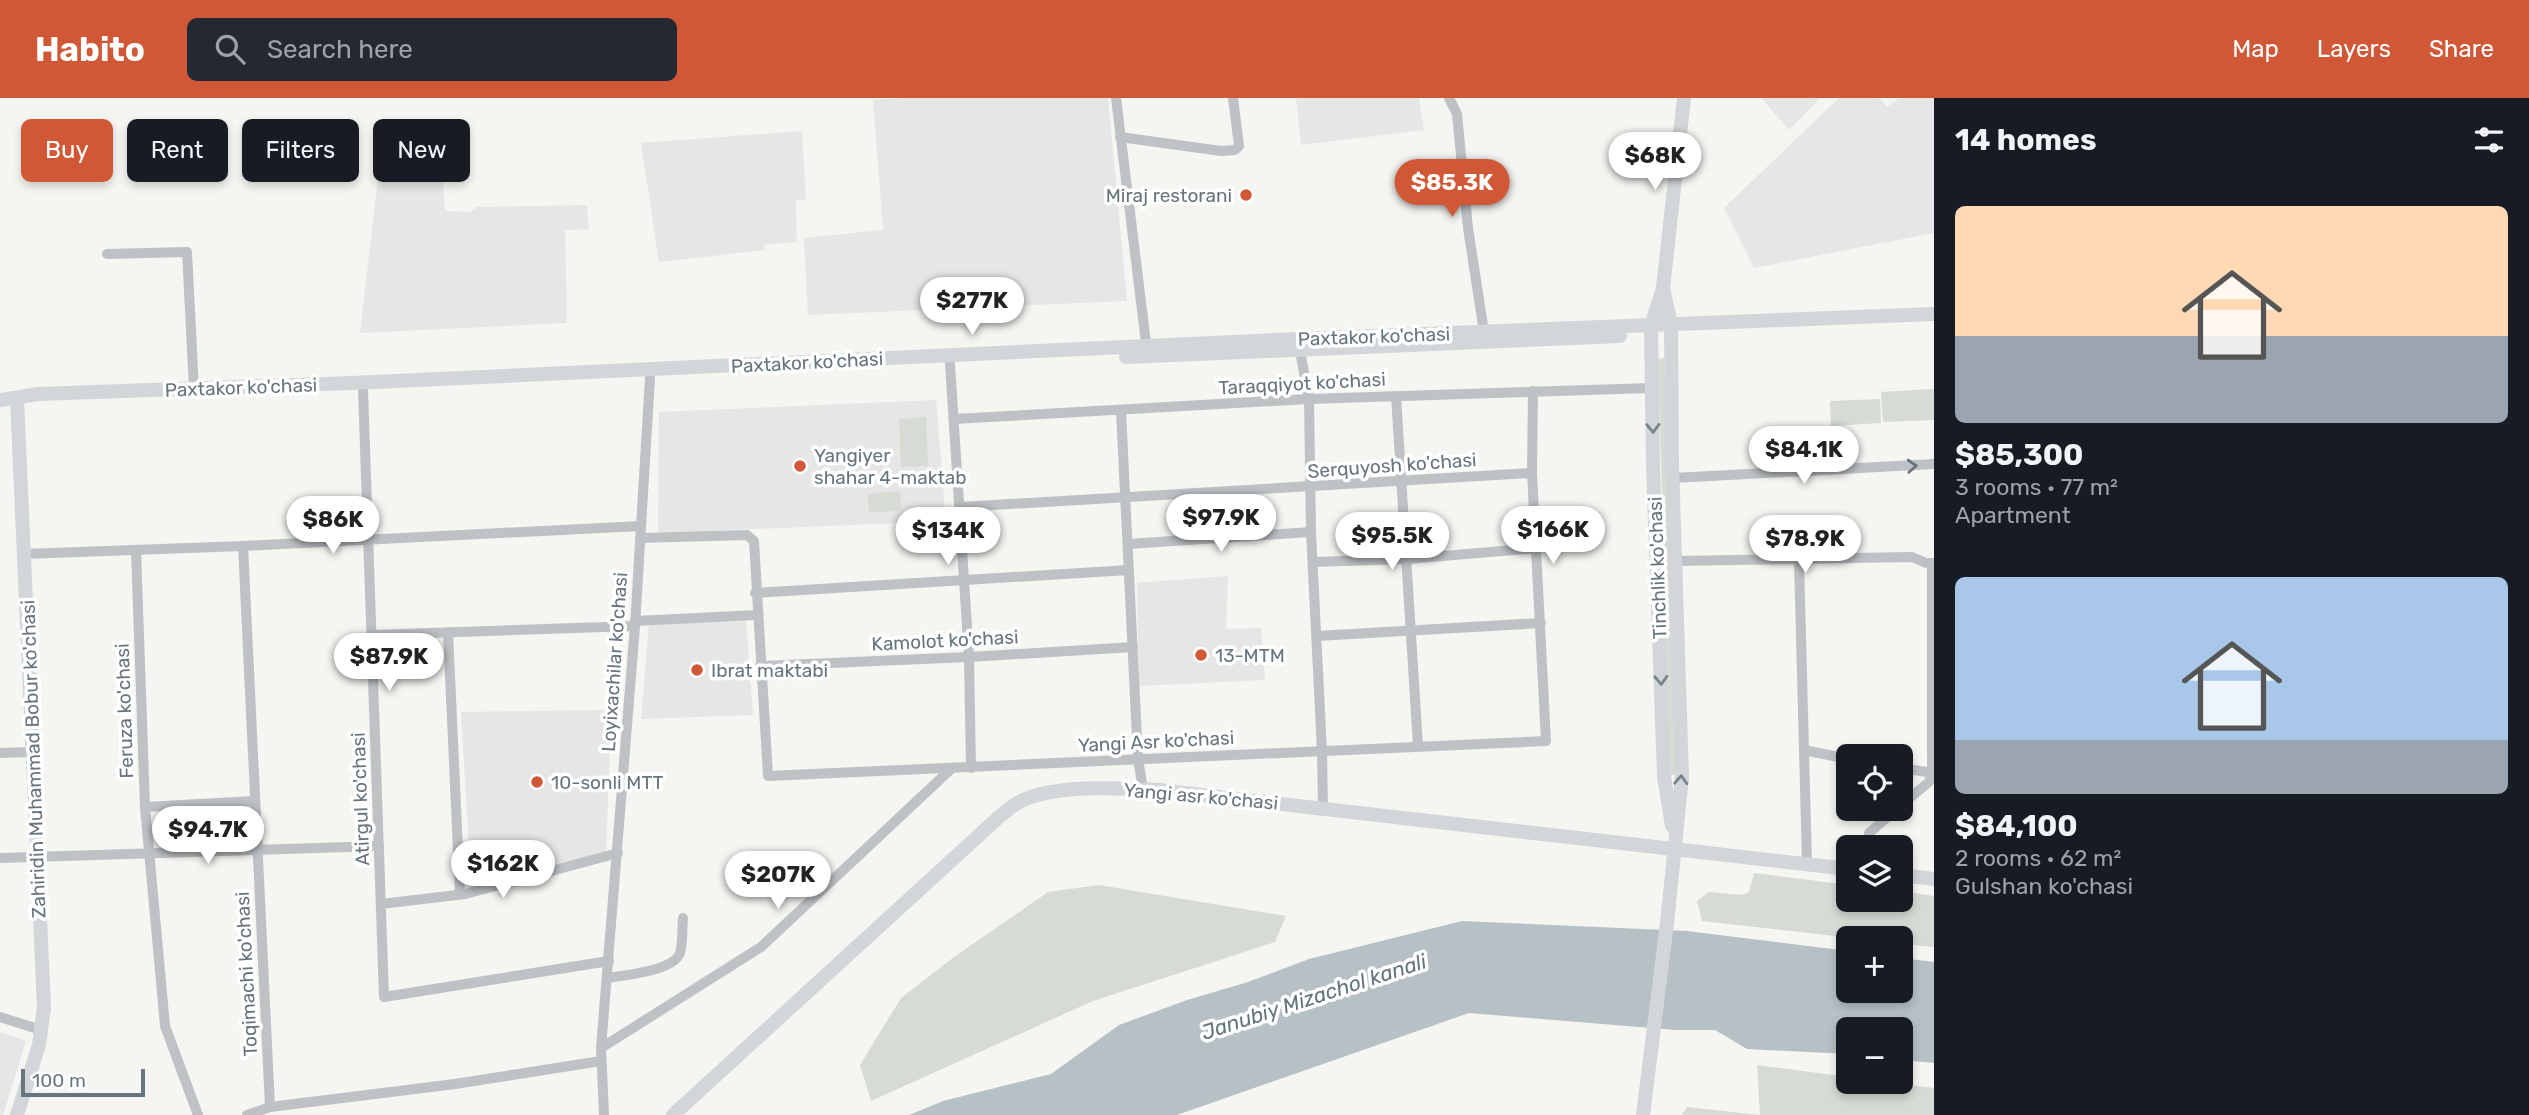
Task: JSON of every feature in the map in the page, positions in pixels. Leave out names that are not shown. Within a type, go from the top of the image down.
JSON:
[{"type":"main road","name":"Tinchlik ko'chasi","points":[[1643,1115],[1682,777],[1671,329],[1663,289],[1684,98]]},
{"type":"main road","name":"Tinchlik ko'chasi","points":[[1663,289],[1651,330],[1652,388],[1664,776],[1675,848]]},
{"type":"main road","name":"Paxtakor ko'chasi","points":[[0,400],[38,394],[1147,351],[1300,351],[1934,314]]},
{"type":"main road","name":"Paxtakor ko'chasi","points":[[1671,329],[1934,323]]},
{"type":"main road","name":"Paxtakor ko'chasi","points":[[17,399],[38,404],[950,364],[1484,332],[1651,330]]},
{"type":"main road","name":"Zahiridin Muhammad Bobur ko'chasi","points":[[17,399],[44,1008],[39,1045],[17,1115]]},
{"type":"main road","name":"Yangi asr ko'chasi","points":[[673,1115],[999,817],[1019,802],[1039,794],[1091,788],[1143,789],[1836,868]]},
{"type":"main road","points":[[1913,877],[1934,879]]},
{"type":"street","points":[[1116,98],[1147,351]]},
{"type":"street","points":[[1121,137],[1235,150],[1239,146],[1233,98]]},
{"type":"street","points":[[1449,98],[1457,114],[1468,228],[1484,332]]},
{"type":"street","points":[[107,254],[187,252],[194,389]]},
{"type":"street","points":[[1300,351],[1309,399],[1311,532],[1323,808]]},
{"type":"street","points":[[950,364],[969,657],[971,768]]},
{"type":"street","name":"Loyixachilar ko'chasi","points":[[604,1115],[601,1048],[635,623],[650,378]]},
{"type":"street","name":"Taraqqiyot ko'chasi","points":[[954,419],[1309,399],[1652,388]]},
{"type":"street","name":"Atirgul ko'chasi","points":[[363,390],[384,997],[609,961]]},
{"type":"street","points":[[1317,636],[1541,623],[1532,473],[1533,391]]},
{"type":"street","points":[[1396,396],[1418,746]]},
{"type":"street","points":[[1121,411],[1138,759],[1143,789]]},
{"type":"street","points":[[1673,478],[1934,464]]},
{"type":"street","name":"Serquyosh ko'chasi","points":[[960,508],[1532,473]]},
{"type":"street","points":[[24,554],[640,526]]},
{"type":"street","points":[[1128,544],[1311,532]]},
{"type":"street","points":[[640,538],[751,537],[754,541],[760,666]]},
{"type":"street","name":"Toqimachi ko'chasi","points":[[243,546],[270,1107]]},
{"type":"street","points":[[1313,562],[1407,559],[1537,548]]},
{"type":"street","name":"Feruza ko'chasi","points":[[136,550],[145,807],[164,1026],[198,1115]]},
{"type":"street","points":[[1675,561],[1912,557],[1933,563],[1933,772],[1929,782],[1913,795]]},
{"type":"street","points":[[1799,560],[1807,864]]},
{"type":"street","points":[[755,593],[1129,570]]},
{"type":"street","points":[[372,635],[757,615]]},
{"type":"street","name":"Yangi Asr ko'chasi","points":[[760,666],[768,776],[1546,741],[1541,623]]},
{"type":"street","points":[[448,632],[460,894]]},
{"type":"street","name":"Kamolot ko'chasi","points":[[760,666],[1133,647]]},
{"type":"street","points":[[1804,750],[1836,757]]},
{"type":"street","points":[[0,753],[33,752]]},
{"type":"street","points":[[601,1048],[761,947],[951,769]]},
{"type":"street","points":[[1913,770],[1933,772]]},
{"type":"street","points":[[145,807],[254,801]]},
{"type":"street","points":[[1869,835],[1883,821]]},
{"type":"street","points":[[0,858],[379,846]]},
{"type":"street","points":[[381,904],[460,894],[618,853]]},
{"type":"street","points":[[607,978],[663,967],[677,959],[683,919]]},
{"type":"street","points":[[0,1017],[41,1030]]},
{"type":"street","points":[[247,1115],[270,1107],[455,1084],[601,1061]]},
{"type":"shaded area","points":[[1108,98],[1127,301],[808,315],[804,238],[883,230],[873,100]]},
{"type":"shaded area","points":[[1296,98],[1419,98],[1424,130],[1301,145]]},
{"type":"shaded area","points":[[1761,98],[1820,98],[1789,130]]},
{"type":"shaded area","points":[[1839,98],[1879,98],[1887,107],[1899,98],[1934,98],[1934,233],[1754,268],[1724,208]]},
{"type":"shaded area","points":[[802,131],[806,199],[796,201],[797,242],[764,245],[765,250],[659,262],[641,143]]},
{"type":"shaded area","points":[[378,182],[443,182],[445,211],[470,212],[477,207],[587,205],[589,229],[565,230],[567,323],[360,333]]},
{"type":"shaded area","points":[[1664,358],[1677,774],[1670,776],[1658,359]]},
{"type":"shaded area","points":[[1934,389],[1934,420],[1883,422],[1881,392]]},
{"type":"shaded area","points":[[1880,399],[1881,423],[1831,426],[1830,401]]},
{"type":"shaded area","name":"Yangiyer shahar 4-maktab","points":[[936,400],[946,521],[658,533],[659,412]]},
{"type":"shaded area","points":[[926,417],[928,466],[901,467],[899,419]]},
{"type":"shaded area","points":[[900,491],[901,510],[869,513],[868,494]]},
{"type":"shaded area","name":"13-MTM","points":[[1228,576],[1226,629],[1261,628],[1265,680],[1139,686],[1137,583]]},
{"type":"shaded area","name":"Ibrat maktabi","points":[[746,621],[753,715],[641,719],[649,624]]},
{"type":"shaded area","name":"10-sonli MTT","points":[[611,710],[606,853],[471,882],[461,712]]},
{"type":"shaded area","points":[[1754,873],[1836,883],[1836,912],[1913,912],[1913,893],[1934,896],[1934,947],[1913,945],[1913,926],[1836,926],[1836,936],[1702,921],[1697,901],[1709,892],[1742,895],[1749,892]]},
{"type":"shaded area","points":[[1099,885],[1286,916],[1275,942],[1093,1001],[871,1101],[860,1065],[901,998],[954,957],[1048,892]]},
{"type":"shaded area","points":[[0,1032],[26,1041],[3,1115],[0,1115]]},
{"type":"shaded area","points":[[1757,1065],[1836,1075],[1836,1094],[1913,1094],[1913,1085],[1934,1088],[1934,1115],[1760,1115]]},
{"type":"shaded area","points":[[1687,1107],[1760,1115],[1682,1115]]},
{"type":"water","name":"Janubiy Mizachol kanali","points":[[1462,921],[1687,931],[1836,950],[1836,1003],[1913,1003],[1913,959],[1934,962],[1934,1063],[1913,1061],[1913,1017],[1836,1017],[1836,1053],[1747,1049],[1715,1030],[1675,1030],[1469,1013],[1177,1115],[909,1115],[943,1101],[1051,1074],[1119,1025],[1309,959]]},
{"type":"place","name":"Miraj restorani","points":[[1246,195]]},
{"type":"place","name":"Yangiyer shahar 4-maktab","points":[[800,466]]},
{"type":"place","name":"13-MTM","points":[[1201,655]]},
{"type":"place","name":"Ibrat maktabi","points":[[697,670]]},
{"type":"place","name":"10-sonli MTT","points":[[537,782]]}]
